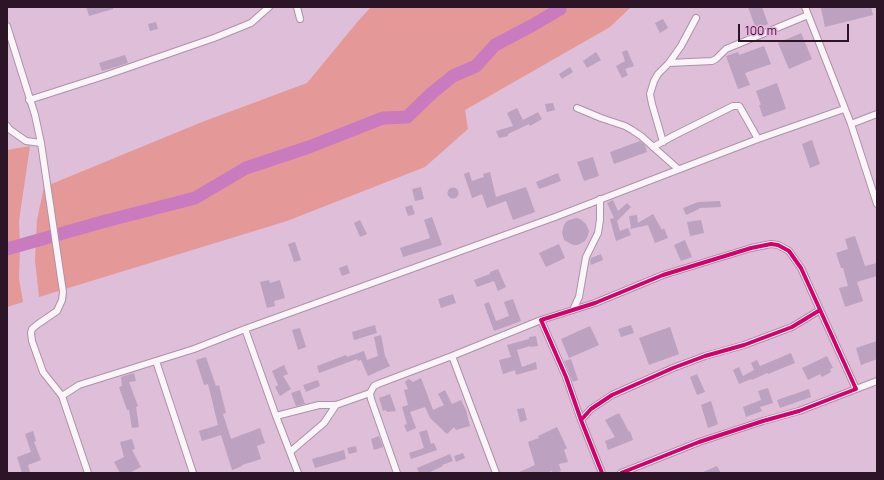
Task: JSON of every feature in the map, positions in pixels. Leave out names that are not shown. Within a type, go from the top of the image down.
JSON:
[{"type":"street","points":[[29,100],[214,38],[251,23],[269,7]]},
{"type":"street","points":[[297,7],[300,19]]},
{"type":"street","points":[[805,7],[851,124],[877,204]]},
{"type":"street","points":[[669,64],[716,60],[726,49],[808,15]]},
{"type":"street","points":[[663,142],[650,94],[658,74],[669,64],[681,46],[696,18]]},
{"type":"street","points":[[7,26],[29,100],[35,115],[41,143],[63,292],[62,300],[57,311],[32,329],[32,342],[43,372],[62,396],[88,473]]},
{"type":"street","points":[[654,147],[733,106],[739,106],[742,109],[758,139]]},
{"type":"street","points":[[577,108],[625,126],[641,136],[678,169]]},
{"type":"street","points":[[62,396],[84,383],[194,349],[245,329],[555,217],[758,139],[844,109]]},
{"type":"street","points":[[851,124],[877,114]]},
{"type":"street","points":[[7,126],[26,141],[41,143]]},
{"type":"street","points":[[573,310],[579,297],[586,257],[598,233],[600,220],[600,199]]},
{"type":"street","points":[[397,473],[371,399],[370,394],[374,386],[541,320],[595,303],[663,275],[751,248],[771,244],[778,245],[789,251],[800,268],[856,389]]},
{"type":"street","points":[[581,420],[591,408],[612,395],[673,368],[705,356],[744,345],[792,328],[820,310]]},
{"type":"street","points":[[541,320],[566,377],[602,473]]},
{"type":"street","points":[[245,329],[298,473]]},
{"type":"street","points":[[452,356],[496,473]]},
{"type":"street","points":[[156,361],[193,473]]},
{"type":"street","points":[[621,473],[699,442],[799,411],[877,381]]},
{"type":"street","points":[[276,416],[319,405],[336,406],[370,394]]},
{"type":"street","points":[[290,452],[324,423],[336,406]]},
{"type":"shaded area","points":[[371,7],[631,7],[610,27],[465,110],[468,129],[425,167],[287,221],[39,297],[35,260],[37,220],[44,187],[202,122],[307,83]]},
{"type":"shaded area","points":[[30,146],[19,221],[19,279],[23,302],[7,307],[7,150]]},
{"type":"building","points":[[86,7],[113,7],[113,9],[89,16]]},
{"type":"building","points":[[748,7],[762,7],[768,24],[756,29]]},
{"type":"building","points":[[871,7],[873,15],[825,27],[821,8]]},
{"type":"building","points":[[663,19],[668,28],[660,33],[655,23]]},
{"type":"building","points":[[156,22],[158,29],[150,31],[148,24]]},
{"type":"building","points":[[801,33],[812,59],[789,69],[778,43]]},
{"type":"building","points":[[764,46],[771,64],[745,73],[750,85],[738,89],[726,56],[738,52],[739,55]]},
{"type":"building","points":[[627,50],[634,66],[625,69],[628,75],[622,78],[616,66],[625,61],[622,52]]},
{"type":"building","points":[[596,52],[601,60],[587,68],[583,61]]},
{"type":"building","points":[[125,55],[128,63],[102,71],[99,63]]},
{"type":"building","points":[[570,67],[573,72],[562,79],[559,74]]},
{"type":"building","points":[[777,83],[786,109],[763,117],[756,91]]},
{"type":"building","points":[[553,103],[555,110],[547,112],[545,104]]},
{"type":"building","points":[[517,108],[523,120],[538,112],[542,119],[530,126],[529,124],[508,134],[508,136],[499,138],[496,131],[513,126],[507,113]]},
{"type":"building","points":[[812,140],[820,164],[810,168],[802,144]]},
{"type":"building","points":[[640,141],[645,145],[647,152],[614,164],[610,152]]},
{"type":"building","points":[[593,157],[599,176],[584,181],[577,162]]},
{"type":"building","points":[[469,172],[472,181],[484,177],[483,174],[490,172],[496,197],[526,187],[535,212],[513,220],[506,201],[487,208],[482,194],[472,198],[464,174]]},
{"type":"building","points":[[558,173],[561,181],[539,189],[536,182]]},
{"type":"building","points":[[421,187],[424,199],[415,201],[412,189]]},
{"type":"building","points":[[453,187],[457,189],[459,193],[457,197],[453,199],[449,197],[447,193],[449,189]]},
{"type":"building","points":[[613,200],[618,211],[627,203],[631,207],[617,221],[620,231],[628,228],[631,235],[616,241],[610,219],[614,218],[607,203]]},
{"type":"building","points":[[720,201],[721,207],[699,208],[686,215],[683,208],[698,202]]},
{"type":"building","points":[[412,205],[415,214],[408,216],[405,207]]},
{"type":"building","points":[[653,214],[662,230],[664,228],[668,238],[655,243],[648,225],[630,229],[629,216],[637,215],[638,223]]},
{"type":"building","points":[[432,217],[442,245],[403,257],[400,248],[430,238],[424,220]]},
{"type":"building","points":[[576,218],[580,219],[586,224],[589,231],[585,241],[578,245],[574,245],[564,240],[562,233],[566,222]]},
{"type":"building","points":[[360,220],[367,234],[360,237],[354,223]]},
{"type":"building","points":[[701,220],[704,233],[690,236],[687,222]]},
{"type":"building","points":[[855,236],[865,266],[877,263],[877,276],[857,282],[863,301],[845,307],[839,288],[848,286],[843,268],[841,268],[836,253],[848,249],[845,239]]},
{"type":"building","points":[[685,240],[692,257],[681,261],[674,245]]},
{"type":"building","points":[[295,242],[301,260],[294,262],[288,244]]},
{"type":"building","points":[[559,244],[565,258],[546,267],[539,253]]},
{"type":"building","points":[[601,254],[603,260],[591,265],[591,258]]},
{"type":"building","points":[[347,265],[350,273],[342,276],[339,268]]},
{"type":"building","points":[[498,269],[506,287],[498,291],[494,281],[477,287],[474,280],[490,274],[490,272]]},
{"type":"building","points":[[269,280],[270,283],[280,280],[285,298],[274,301],[275,306],[267,308],[260,282]]},
{"type":"building","points":[[453,294],[456,303],[441,308],[438,299]]},
{"type":"building","points":[[513,299],[521,321],[494,331],[484,304],[489,302],[496,321],[509,316],[504,302]]},
{"type":"building","points":[[375,325],[377,333],[354,340],[352,332]]},
{"type":"building","points":[[631,325],[634,333],[621,337],[618,329]]},
{"type":"building","points":[[590,326],[599,345],[569,358],[561,339]]},
{"type":"building","points":[[670,327],[679,354],[649,365],[639,338]]},
{"type":"building","points":[[300,328],[306,347],[298,350],[292,330]]},
{"type":"building","points":[[381,335],[385,356],[390,366],[368,376],[361,360],[358,361],[357,359],[319,373],[317,366],[346,355],[347,357],[364,351],[367,360],[378,356],[374,337]]},
{"type":"building","points":[[536,336],[538,346],[530,346],[517,350],[522,367],[536,362],[537,369],[516,375],[515,370],[503,374],[499,360],[511,357],[507,345]]},
{"type":"building","points":[[877,341],[877,359],[861,365],[856,348]]},
{"type":"building","points":[[791,353],[795,363],[739,384],[733,370],[739,367],[743,376],[754,370],[751,363],[757,360],[760,366]]},
{"type":"building","points":[[827,356],[833,368],[830,369],[831,372],[822,377],[820,374],[808,380],[802,368]]},
{"type":"building","points":[[206,357],[216,386],[219,385],[226,413],[223,414],[231,439],[260,428],[265,443],[257,446],[261,459],[232,470],[221,435],[202,441],[199,431],[218,425],[208,384],[204,385],[196,360]]},
{"type":"building","points":[[571,359],[578,380],[573,382],[564,361]]},
{"type":"building","points":[[284,365],[288,374],[283,376],[291,389],[280,396],[275,387],[278,385],[272,371]]},
{"type":"building","points":[[134,373],[136,381],[129,382],[138,406],[136,407],[139,427],[132,428],[129,410],[127,410],[119,387],[122,386],[121,377]]},
{"type":"building","points":[[697,374],[705,392],[697,395],[690,377]]},
{"type":"building","points":[[421,378],[433,410],[444,405],[438,394],[445,390],[452,404],[461,400],[466,410],[470,426],[456,430],[454,427],[447,434],[430,418],[425,407],[410,412],[416,428],[407,432],[404,425],[407,424],[402,407],[408,405],[404,390],[408,389],[405,382],[408,379],[413,382]]},
{"type":"building","points":[[318,380],[320,386],[306,392],[303,385]]},
{"type":"building","points":[[768,388],[773,403],[760,407],[762,411],[746,417],[743,407],[761,400],[758,391]]},
{"type":"building","points":[[809,389],[811,397],[780,408],[777,400]]},
{"type":"building","points":[[300,390],[305,404],[296,406],[291,393]]},
{"type":"building","points":[[390,394],[396,411],[383,411],[379,398]]},
{"type":"building","points":[[711,401],[718,424],[708,428],[701,405]]},
{"type":"building","points":[[524,408],[527,420],[520,422],[517,409]]},
{"type":"building","points":[[619,413],[629,432],[630,431],[633,440],[608,450],[605,441],[615,437],[605,420]]},
{"type":"building","points":[[557,427],[567,448],[564,450],[568,462],[559,464],[561,471],[555,473],[552,473],[552,471],[546,473],[517,473],[535,465],[528,442],[539,438],[538,436]]},
{"type":"building","points":[[427,430],[431,444],[434,443],[437,450],[411,459],[409,453],[424,448],[419,432]]},
{"type":"building","points":[[33,431],[36,441],[34,442],[41,460],[28,465],[30,473],[22,473],[17,457],[31,452],[25,434]]},
{"type":"building","points":[[379,436],[383,447],[374,450],[371,439]]},
{"type":"building","points":[[132,439],[135,449],[132,450],[141,467],[129,473],[120,473],[114,462],[124,457],[120,442]]},
{"type":"building","points":[[356,446],[357,452],[349,454],[347,448]]},
{"type":"building","points":[[344,450],[346,459],[315,468],[312,459]]},
{"type":"building","points":[[463,453],[465,458],[456,462],[454,456]]},
{"type":"building","points":[[450,454],[453,461],[428,473],[419,473],[417,468]]},
{"type":"building","points":[[717,466],[721,473],[701,473]]},
{"type":"waterway","points":[[7,249],[195,198],[246,168],[309,147],[383,118],[407,117],[432,93],[453,76],[476,66],[495,45],[533,25],[560,9],[560,7]]},
{"type":"cycle path","points":[[602,473],[566,377],[541,320],[595,303],[663,275],[751,248],[771,244],[778,245],[789,251],[801,268],[856,389],[799,411],[699,442],[621,473]]},
{"type":"cycle path","points":[[581,420],[591,409],[612,395],[673,368],[705,356],[744,345],[792,327],[820,310]]}]
